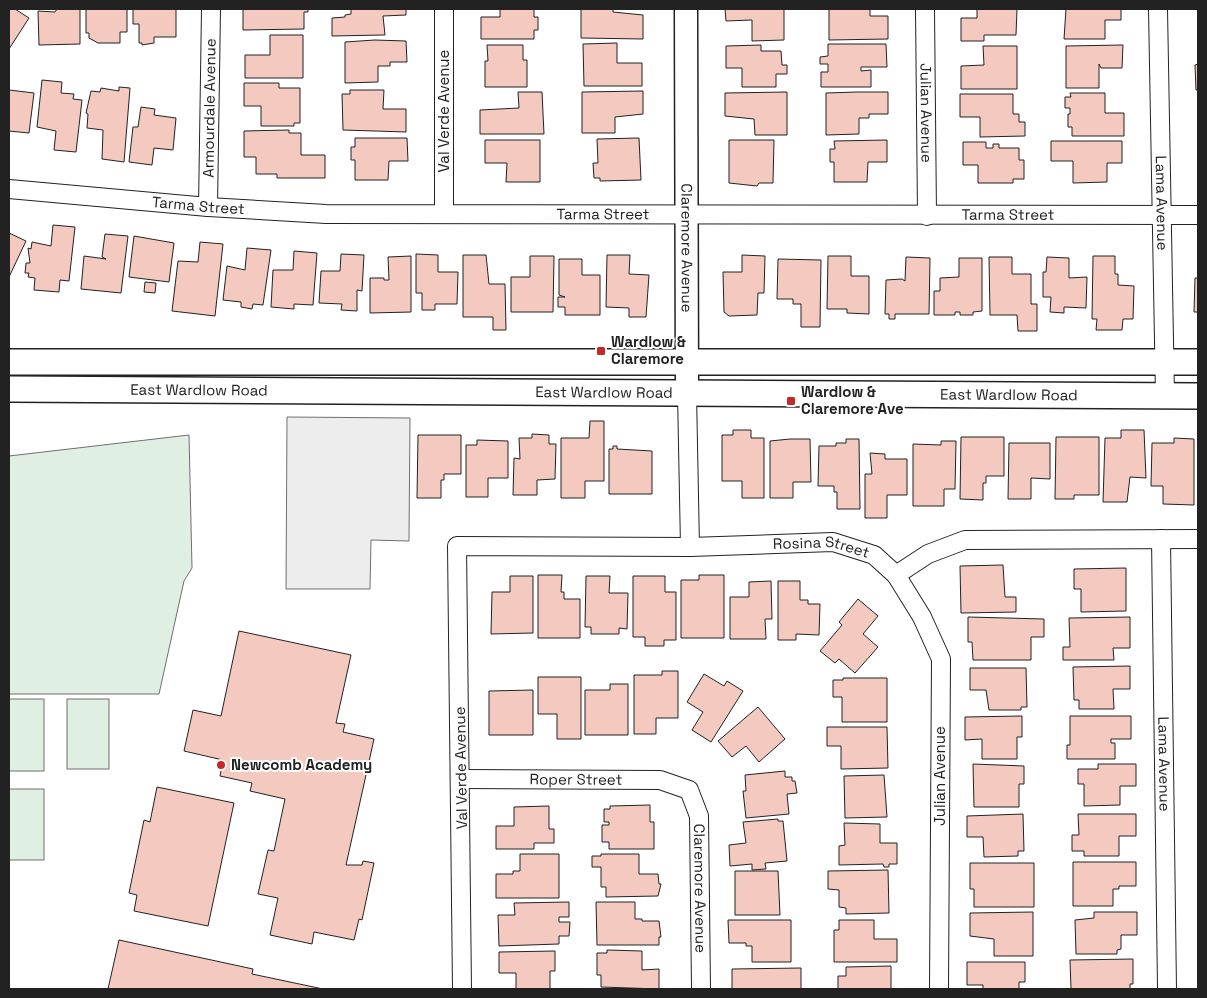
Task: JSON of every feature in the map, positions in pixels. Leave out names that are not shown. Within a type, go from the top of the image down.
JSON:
[{"type":"main road","name":"East Wardlow Road","points":[[9,362],[1198,362]]},
{"type":"main road","name":"East Wardlow Road","points":[[9,389],[1198,396]]},
{"type":"street","name":"Armourdale Avenue","points":[[208,207],[211,9]]},
{"type":"street","name":"Val Verde Avenue","points":[[444,9],[444,213]]},
{"type":"street","name":"Claremore Avenue","points":[[686,9],[687,393],[690,547]]},
{"type":"street","name":"Julian Avenue","points":[[925,9],[927,216]]},
{"type":"street","name":"Lama Avenue","points":[[1158,9],[1160,215],[1165,396]]},
{"type":"street","name":"Tarma Street","points":[[9,189],[208,207],[326,214],[1198,215]]},
{"type":"street","name":"Lama Avenue","points":[[1161,539],[1167,989]]},
{"type":"street","points":[[896,575],[928,554],[965,540],[1198,539]]},
{"type":"street","name":"Rosina Street","points":[[458,546],[690,547],[833,542],[874,555],[896,575]]},
{"type":"street","name":"Val Verde Avenue","points":[[458,546],[462,779],[462,989]]},
{"type":"street","name":"Julian Avenue","points":[[896,575],[922,617],[941,659],[939,989]]},
{"type":"street","name":"Roper Street","points":[[462,779],[660,780],[689,790]]},
{"type":"street","name":"Claremore Avenue","points":[[689,790],[699,816],[701,989]]},
{"type":"green space","points":[[189,435],[192,568],[184,581],[159,694],[9,694],[9,456]]},
{"type":"green space","points":[[9,699],[44,699],[44,771],[9,771]]},
{"type":"green space","points":[[67,699],[109,699],[109,769],[67,769]]},
{"type":"green space","points":[[9,789],[44,789],[44,860],[9,860]]},
{"type":"shaded area","points":[[287,417],[410,418],[409,541],[371,540],[370,589],[286,589]]},
{"type":"building","points":[[9,9],[15,9],[29,18],[9,49]]},
{"type":"building","points":[[57,9],[80,9],[80,44],[39,45],[38,11],[55,12]]},
{"type":"building","points":[[86,9],[127,9],[127,32],[120,32],[120,43],[98,43],[89,38],[89,33],[86,33]]},
{"type":"building","points":[[133,9],[176,9],[176,37],[154,37],[154,43],[142,45],[142,43],[139,43],[139,24],[133,24]]},
{"type":"building","points":[[243,9],[308,9],[308,12],[304,12],[304,29],[243,30]]},
{"type":"building","points":[[351,9],[406,9],[406,15],[383,16],[385,35],[332,36],[332,18],[345,17],[345,15],[351,14]]},
{"type":"building","points":[[500,9],[534,9],[534,17],[538,17],[538,30],[534,30],[534,39],[481,39],[481,17],[500,17]]},
{"type":"building","points":[[581,9],[613,9],[613,12],[643,15],[643,39],[581,38]]},
{"type":"building","points":[[725,9],[784,9],[784,40],[752,41],[752,20],[726,21]]},
{"type":"building","points":[[829,9],[870,9],[870,16],[888,16],[888,39],[829,40]]},
{"type":"building","points":[[977,9],[1017,9],[1016,35],[984,35],[984,41],[961,41],[961,18],[977,18]]},
{"type":"building","points":[[1066,9],[1121,9],[1121,20],[1105,20],[1105,39],[1064,39]]},
{"type":"building","points":[[270,35],[303,35],[303,78],[245,78],[245,55],[270,55]]},
{"type":"building","points":[[375,40],[406,41],[407,62],[390,62],[390,66],[378,66],[378,82],[345,83],[345,42]]},
{"type":"building","points":[[617,43],[617,63],[642,63],[642,86],[584,86],[583,44]]},
{"type":"building","points":[[828,44],[886,44],[887,67],[861,67],[861,71],[871,70],[871,87],[821,87],[821,72],[828,72],[828,64],[820,64],[820,57],[828,56]]},
{"type":"building","points":[[487,45],[523,45],[523,60],[527,60],[527,87],[485,87],[485,61],[488,61]]},
{"type":"building","points":[[761,45],[761,51],[781,51],[782,65],[787,65],[787,74],[776,74],[776,87],[742,87],[742,68],[726,68],[726,46]]},
{"type":"building","points":[[1123,45],[1122,68],[1101,68],[1099,64],[1099,88],[1066,88],[1066,46]]},
{"type":"building","points":[[983,46],[1017,46],[1017,89],[961,89],[961,66],[984,65]]},
{"type":"building","points":[[1198,64],[1198,90],[1196,90],[1195,65]]},
{"type":"building","points":[[42,80],[62,82],[61,93],[74,94],[73,99],[82,100],[76,152],[54,150],[56,131],[37,127]]},
{"type":"building","points":[[244,83],[279,83],[279,88],[300,88],[300,123],[294,123],[294,126],[261,126],[261,106],[244,106]]},
{"type":"building","points":[[119,87],[130,88],[124,162],[102,159],[103,130],[87,128],[88,114],[86,113],[91,91],[100,92],[101,88],[119,91]]},
{"type":"building","points":[[9,90],[34,93],[29,133],[9,131]]},
{"type":"building","points":[[350,90],[384,90],[383,109],[406,109],[406,132],[343,130],[342,94],[350,94]]},
{"type":"building","points":[[643,91],[643,114],[615,117],[615,133],[582,133],[582,92]]},
{"type":"building","points":[[518,92],[542,92],[544,134],[480,134],[480,110],[519,108]]},
{"type":"building","points":[[787,92],[787,135],[755,135],[754,119],[725,116],[725,93]]},
{"type":"building","points":[[888,92],[888,114],[869,114],[869,118],[859,118],[859,134],[826,135],[826,93]]},
{"type":"building","points":[[1070,93],[1105,93],[1105,113],[1124,113],[1124,136],[1072,136],[1072,127],[1068,127],[1070,108],[1065,108],[1065,97],[1071,97]]},
{"type":"building","points":[[960,94],[1013,94],[1013,114],[1019,114],[1019,122],[1025,122],[1025,136],[980,137],[980,117],[960,117]]},
{"type":"building","points":[[141,107],[155,109],[154,115],[176,118],[173,150],[154,148],[152,165],[129,162],[133,127],[138,127]]},
{"type":"building","points":[[289,130],[289,133],[301,133],[301,155],[325,155],[325,178],[277,178],[277,174],[256,174],[256,157],[244,157],[244,131]]},
{"type":"building","points":[[355,138],[407,138],[408,161],[389,161],[388,180],[355,180],[355,160],[351,160],[351,147],[355,147]]},
{"type":"building","points":[[639,138],[641,180],[600,181],[600,178],[594,178],[593,163],[598,163],[597,139]]},
{"type":"building","points":[[485,140],[540,140],[540,182],[506,182],[507,163],[485,163]]},
{"type":"building","points":[[729,140],[774,140],[773,183],[759,183],[757,186],[729,183]]},
{"type":"building","points":[[887,140],[887,162],[868,162],[867,182],[834,182],[834,162],[830,162],[830,149],[835,149],[834,141]]},
{"type":"building","points":[[1051,141],[1122,141],[1122,163],[1107,163],[1107,182],[1073,183],[1073,161],[1051,161]]},
{"type":"building","points":[[963,142],[986,142],[986,148],[993,148],[993,144],[999,144],[999,148],[1019,148],[1019,160],[1024,160],[1024,179],[1013,179],[1013,183],[978,183],[978,165],[963,165]]},
{"type":"building","points":[[53,225],[75,227],[69,281],[60,280],[59,292],[34,290],[35,278],[28,277],[29,273],[25,273],[26,263],[30,263],[28,248],[31,249],[32,242],[51,246]]},
{"type":"building","points":[[9,233],[26,241],[9,277]]},
{"type":"building","points":[[105,234],[128,236],[121,293],[81,289],[84,256],[106,259],[102,257]]},
{"type":"building","points":[[134,236],[174,243],[169,282],[129,277]]},
{"type":"building","points":[[200,242],[223,244],[215,316],[172,311],[178,261],[198,262]]},
{"type":"building","points":[[247,248],[271,250],[263,305],[253,304],[252,309],[241,307],[241,302],[223,300],[227,266],[245,270]]},
{"type":"building","points":[[294,251],[317,253],[313,305],[294,304],[294,309],[271,307],[273,270],[293,270]]},
{"type":"building","points":[[341,254],[364,255],[362,291],[357,290],[357,311],[341,310],[342,304],[319,303],[321,271],[340,271]]},
{"type":"building","points":[[416,254],[438,255],[438,272],[458,272],[457,304],[435,304],[435,310],[422,310],[422,293],[416,293]]},
{"type":"building","points":[[463,255],[486,255],[489,284],[505,284],[506,330],[493,330],[493,317],[463,317]]},
{"type":"building","points":[[607,255],[630,255],[629,274],[649,275],[646,317],[629,317],[629,308],[606,307]]},
{"type":"building","points":[[742,255],[765,256],[764,293],[758,293],[757,315],[729,316],[724,312],[723,272],[742,272]]},
{"type":"building","points":[[411,256],[411,312],[370,313],[370,278],[389,280],[388,257]]},
{"type":"building","points":[[530,256],[554,256],[553,312],[511,312],[511,277],[530,277]]},
{"type":"building","points":[[828,256],[851,256],[851,276],[869,276],[869,314],[847,313],[847,309],[827,309]]},
{"type":"building","points":[[1093,256],[1115,256],[1115,274],[1118,274],[1118,285],[1134,286],[1133,319],[1123,319],[1122,330],[1096,330],[1097,319],[1092,319]]},
{"type":"building","points":[[906,257],[930,258],[929,314],[895,314],[895,319],[889,319],[889,314],[885,314],[886,280],[902,279],[905,281]]},
{"type":"building","points":[[989,257],[1012,257],[1012,274],[1031,274],[1031,304],[1037,304],[1037,331],[1018,331],[1017,315],[990,315]]},
{"type":"building","points":[[1047,257],[1069,258],[1069,278],[1087,277],[1086,308],[1064,307],[1064,313],[1050,312],[1051,297],[1043,297],[1043,272],[1046,272]]},
{"type":"building","points":[[959,258],[982,258],[982,311],[973,312],[973,315],[960,315],[960,312],[955,312],[955,315],[934,315],[934,291],[940,291],[940,278],[959,277]]},
{"type":"building","points":[[559,259],[582,259],[582,275],[600,275],[600,315],[565,315],[565,307],[558,307],[558,297],[565,297],[559,295]]},
{"type":"building","points":[[778,259],[821,260],[820,327],[801,327],[801,304],[793,304],[793,299],[777,299]]},
{"type":"building","points":[[1195,278],[1198,278],[1198,312],[1194,312]]},
{"type":"building","points":[[145,282],[156,283],[155,293],[144,292]]},
{"type":"building","points":[[590,421],[604,421],[604,481],[585,481],[585,498],[561,498],[561,438],[589,438]]},
{"type":"building","points":[[733,430],[751,430],[751,438],[764,438],[764,498],[742,498],[742,481],[722,481],[722,435],[733,435]]},
{"type":"building","points":[[1121,430],[1144,430],[1146,478],[1130,477],[1127,502],[1103,502],[1105,438],[1121,438]]},
{"type":"building","points":[[532,434],[549,435],[549,444],[556,444],[555,479],[537,480],[537,495],[513,495],[514,458],[520,459],[519,438],[532,438]]},
{"type":"building","points":[[418,435],[461,435],[461,474],[444,474],[444,480],[441,480],[441,498],[417,498]]},
{"type":"building","points":[[961,437],[1004,437],[1004,476],[986,476],[986,483],[983,483],[983,500],[960,499]]},
{"type":"building","points":[[1056,437],[1099,437],[1099,495],[1074,495],[1074,499],[1055,499]]},
{"type":"building","points":[[1174,438],[1194,439],[1194,505],[1163,504],[1163,486],[1151,486],[1152,443],[1174,443]]},
{"type":"building","points":[[810,439],[811,482],[793,482],[793,498],[770,498],[770,441]]},
{"type":"building","points":[[846,439],[859,439],[860,509],[837,509],[837,492],[834,492],[834,486],[818,486],[819,446],[836,446],[836,443],[846,443]]},
{"type":"building","points":[[477,440],[508,441],[508,478],[488,478],[488,497],[466,497],[466,445],[477,445]]},
{"type":"building","points":[[941,441],[956,441],[955,489],[944,489],[944,506],[913,506],[913,444],[941,445]]},
{"type":"building","points":[[1009,443],[1050,443],[1050,479],[1031,478],[1031,499],[1008,499]]},
{"type":"building","points":[[613,446],[617,446],[617,449],[652,451],[652,494],[609,494],[609,449],[613,449]]},
{"type":"building","points":[[870,453],[885,454],[885,459],[907,459],[907,495],[887,495],[887,518],[865,518],[865,474],[872,474]]},
{"type":"building","points":[[1003,565],[1005,597],[1016,597],[1016,612],[961,613],[960,566]]},
{"type":"building","points":[[1126,568],[1126,611],[1081,612],[1081,589],[1074,589],[1074,569]]},
{"type":"building","points":[[538,575],[562,575],[561,592],[564,592],[564,599],[580,599],[580,638],[538,638]]},
{"type":"building","points":[[699,575],[724,575],[724,638],[681,638],[681,580],[699,580]]},
{"type":"building","points":[[510,576],[533,576],[533,633],[491,634],[492,592],[510,592]]},
{"type":"building","points":[[586,576],[610,576],[609,593],[628,593],[627,629],[619,628],[619,634],[591,634],[591,627],[585,627]]},
{"type":"building","points":[[633,576],[665,576],[665,592],[676,592],[676,640],[664,640],[664,646],[645,646],[645,637],[633,637]]},
{"type":"building","points":[[771,581],[772,619],[765,619],[766,639],[730,639],[730,597],[749,597],[749,582]]},
{"type":"building","points":[[778,581],[800,581],[800,600],[808,600],[808,604],[820,604],[819,635],[796,634],[796,640],[778,640]]},
{"type":"building","points":[[858,599],[878,616],[863,634],[878,647],[855,673],[839,659],[835,663],[820,651],[842,625],[839,622]]},
{"type":"building","points":[[968,617],[1044,619],[1044,637],[1031,637],[1031,660],[973,660],[972,642],[968,642]]},
{"type":"building","points":[[1130,617],[1130,648],[1113,648],[1114,660],[1063,660],[1063,647],[1070,647],[1069,618]]},
{"type":"building","points":[[239,631],[351,655],[336,723],[345,724],[343,732],[374,739],[346,865],[362,865],[363,861],[374,863],[362,920],[359,919],[354,940],[314,932],[312,944],[270,935],[278,898],[258,894],[268,850],[274,851],[285,799],[250,791],[252,783],[220,776],[223,760],[184,751],[193,710],[221,716]]},
{"type":"building","points":[[1130,666],[1130,689],[1113,689],[1114,709],[1079,709],[1079,700],[1074,700],[1073,667]]},
{"type":"building","points":[[970,668],[1026,668],[1027,707],[1021,707],[1021,710],[989,710],[986,690],[970,690]]},
{"type":"building","points":[[662,671],[678,671],[678,718],[656,718],[656,734],[634,734],[634,675],[662,675]]},
{"type":"building","points":[[704,674],[724,686],[727,681],[743,691],[711,742],[692,730],[703,712],[687,702]]},
{"type":"building","points":[[538,677],[581,677],[581,739],[557,739],[557,714],[538,714]]},
{"type":"building","points":[[843,678],[887,678],[887,722],[842,722],[842,697],[833,697],[833,680],[843,680]]},
{"type":"building","points":[[610,684],[628,684],[628,735],[585,735],[585,690],[610,690]]},
{"type":"building","points":[[533,690],[533,735],[489,735],[489,691]]},
{"type":"building","points":[[758,707],[785,739],[759,762],[746,746],[732,757],[718,741]]},
{"type":"building","points":[[1022,716],[1022,737],[1017,737],[1017,759],[982,759],[982,739],[965,740],[965,717]]},
{"type":"building","points":[[1070,716],[1131,716],[1131,739],[1111,739],[1111,743],[1115,743],[1115,759],[1067,759],[1067,745],[1070,745]]},
{"type":"building","points":[[827,727],[887,727],[888,768],[841,769],[841,746],[827,746]]},
{"type":"building","points":[[973,764],[1024,766],[1024,784],[1019,784],[1019,807],[974,807]]},
{"type":"building","points":[[1098,764],[1136,764],[1136,786],[1120,786],[1120,805],[1084,806],[1084,784],[1078,784],[1078,769],[1098,769]]},
{"type":"building","points":[[785,771],[785,777],[792,777],[792,781],[795,781],[797,793],[787,794],[789,814],[746,818],[743,791],[746,791],[745,775]]},
{"type":"building","points":[[884,775],[887,817],[845,818],[844,776]]},
{"type":"building","points":[[157,787],[234,803],[208,926],[134,911],[137,895],[129,893],[144,820],[150,822]]},
{"type":"building","points":[[650,805],[650,822],[654,822],[654,849],[609,849],[609,842],[602,842],[602,825],[609,825],[609,822],[604,822],[604,809],[610,809],[610,806]]},
{"type":"building","points":[[549,806],[549,829],[554,829],[554,843],[534,843],[534,849],[496,849],[496,826],[514,826],[514,807]]},
{"type":"building","points":[[1023,814],[1024,851],[1018,851],[1018,856],[984,857],[983,837],[967,837],[967,816]]},
{"type":"building","points":[[1078,814],[1136,814],[1136,836],[1119,836],[1119,856],[1084,856],[1084,851],[1072,851],[1072,835],[1079,835]]},
{"type":"building","points":[[778,819],[778,821],[783,821],[787,861],[765,863],[766,869],[752,870],[752,864],[730,866],[729,845],[746,843],[743,822]]},
{"type":"building","points":[[844,823],[880,824],[880,843],[897,843],[897,864],[889,864],[889,867],[884,867],[883,864],[839,865],[839,846],[845,845]]},
{"type":"building","points":[[520,854],[559,854],[559,898],[496,898],[496,874],[513,874],[513,871],[520,871]]},
{"type":"building","points":[[601,854],[639,854],[639,874],[658,874],[659,884],[661,884],[658,896],[606,897],[606,887],[601,887],[601,867],[592,867],[592,856],[601,856]]},
{"type":"building","points":[[1073,862],[1136,862],[1136,886],[1119,886],[1119,889],[1113,889],[1113,906],[1073,906]]},
{"type":"building","points":[[970,863],[1034,863],[1034,907],[974,907],[974,889],[970,889]]},
{"type":"building","points":[[888,870],[889,913],[846,914],[846,908],[839,907],[839,890],[828,889],[828,871]]},
{"type":"building","points":[[735,871],[778,871],[780,915],[735,915]]},
{"type":"building","points":[[569,902],[569,917],[559,917],[559,922],[570,922],[569,936],[559,936],[559,944],[499,946],[498,915],[515,915],[514,903]]},
{"type":"building","points":[[596,902],[635,902],[635,919],[659,921],[661,937],[659,937],[659,945],[597,945]]},
{"type":"building","points":[[1033,912],[1033,956],[994,956],[994,939],[970,936],[970,913]]},
{"type":"building","points":[[1094,912],[1137,912],[1137,935],[1121,935],[1121,949],[1117,950],[1117,954],[1076,954],[1075,920],[1094,918]]},
{"type":"building","points":[[728,920],[791,920],[791,962],[752,962],[752,946],[746,946],[746,943],[729,943]]},
{"type":"building","points":[[839,920],[874,920],[874,939],[897,939],[897,962],[834,962],[834,930],[839,930]]},
{"type":"building","points":[[119,940],[253,969],[252,974],[323,989],[108,989]]},
{"type":"building","points":[[607,950],[642,951],[642,970],[659,969],[659,989],[601,987],[601,975],[597,975],[597,953],[607,953]]},
{"type":"building","points":[[555,951],[555,971],[550,971],[550,989],[516,989],[516,973],[499,973],[499,952]]},
{"type":"building","points":[[1133,959],[1133,984],[1130,984],[1130,989],[1071,989],[1070,960]]},
{"type":"building","points":[[967,962],[1025,962],[1025,982],[1019,982],[1019,989],[983,989],[983,985],[967,985]]},
{"type":"building","points":[[891,966],[891,989],[838,989],[838,976],[846,976],[846,967]]},
{"type":"building","points":[[801,968],[801,989],[732,989],[732,969]]},
{"type":"place","name":"Wardlow & Claremore","points":[[601,351]]},
{"type":"place","name":"Wardlow & Claremore Ave","points":[[791,401]]},
{"type":"place","name":"Newcomb Academy","points":[[221,765]]}]
